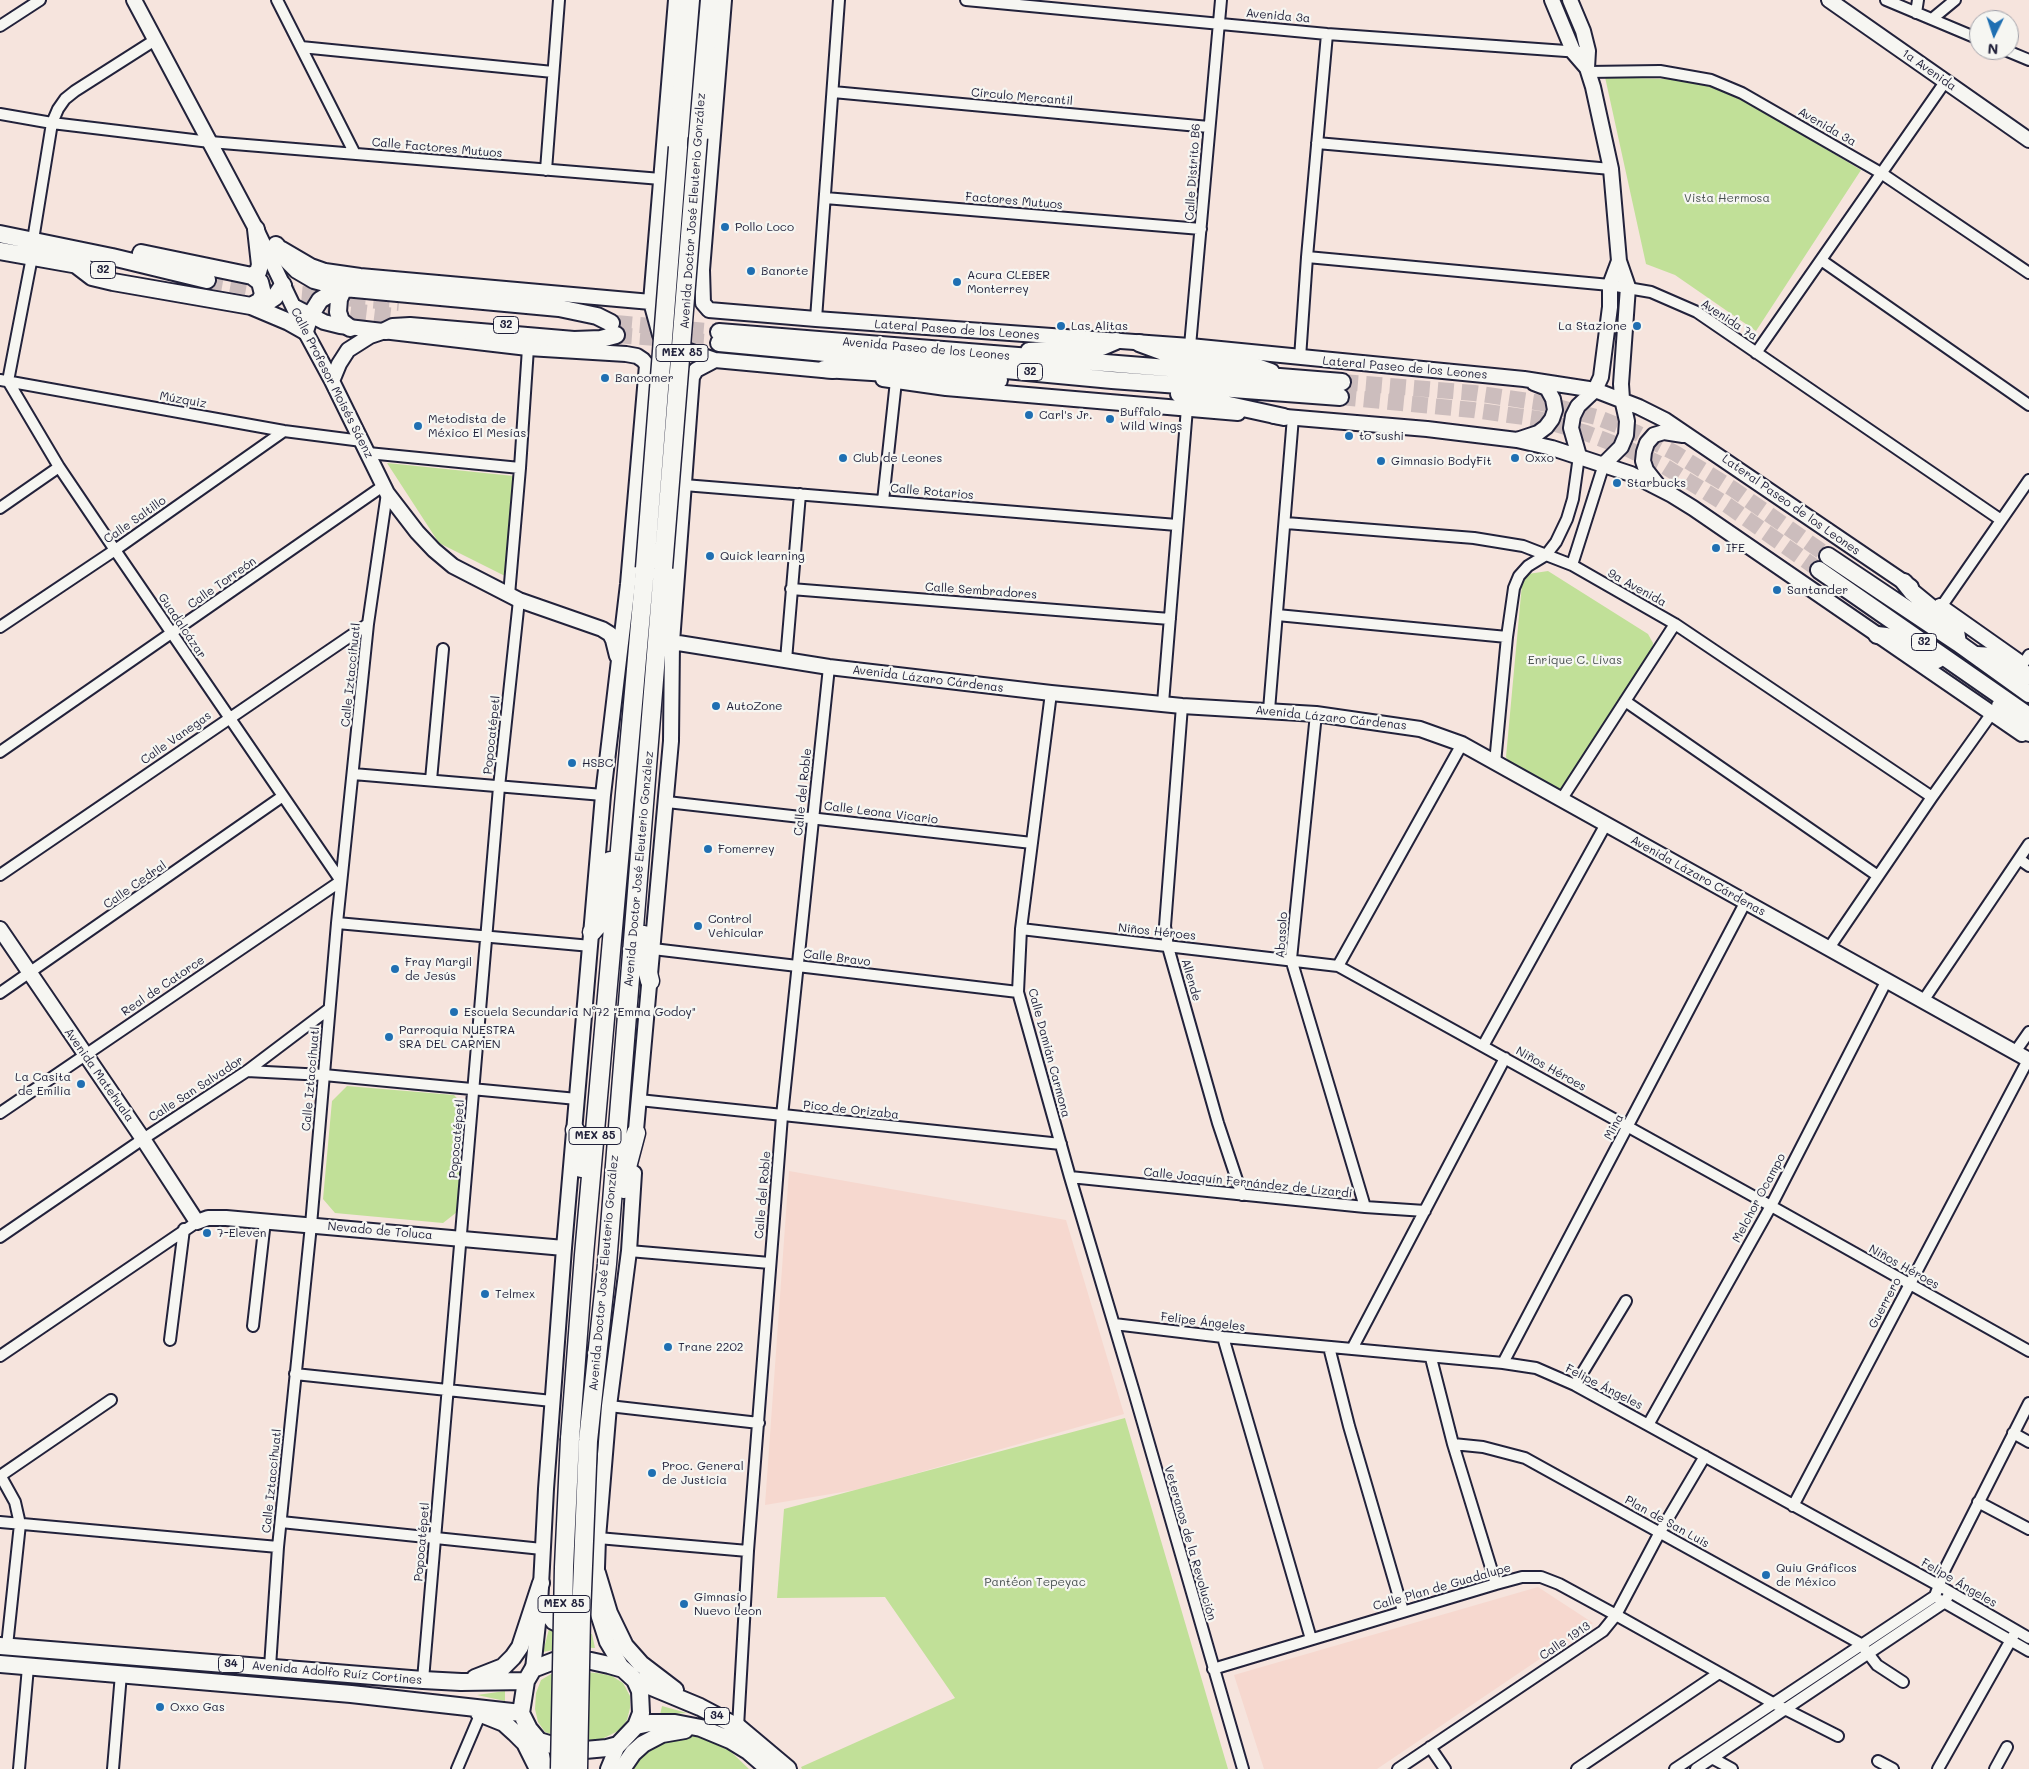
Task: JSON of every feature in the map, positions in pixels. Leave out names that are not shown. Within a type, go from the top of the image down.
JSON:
[{"type":"highway","name":"Avenida Doctor José Eleuterio González","points":[[560,1769],[564,1567],[570,1439],[584,1255],[645,568],[690,0]]},
{"type":"highway","name":"Avenida Doctor José Eleuterio González","points":[[578,1769],[581,1616],[588,1441],[607,1264],[710,0]]},
{"type":"highway","points":[[643,815],[650,847],[643,952],[650,982]]},
{"type":"highway","points":[[592,939],[600,917],[611,856],[622,833]]},
{"type":"highway","points":[[575,1130],[581,1144],[582,1153],[576,1240],[578,1247],[584,1255]]},
{"type":"highway","points":[[607,1264],[621,1229],[626,1171],[636,1133]]},
{"type":"main road","points":[[252,276],[258,272],[260,265],[256,229]]},
{"type":"main road","name":"32","points":[[0,234],[112,256],[206,285],[0,251]]},
{"type":"main road","points":[[276,245],[284,258],[297,270],[314,280],[344,288],[559,308],[598,316],[614,327],[601,338],[574,340],[410,326],[393,327],[385,331]]},
{"type":"main road","points":[[112,256],[127,252],[146,254],[252,276],[260,282],[263,294],[260,301],[251,306]]},
{"type":"main road","points":[[75,264],[92,277],[251,306],[282,319],[307,324],[320,300],[344,288]]},
{"type":"main road","points":[[251,306],[266,304],[275,297],[283,285]]},
{"type":"main road","points":[[344,288],[339,299],[338,312],[341,321],[350,328]]},
{"type":"main road","name":"32","points":[[397,310],[614,327]]},
{"type":"main road","name":"Avenida Paseo de los Leones","points":[[719,338],[1010,356],[1282,378],[1341,390],[1112,380],[719,338]]},
{"type":"main road","points":[[1010,356],[1040,349],[1102,348],[1116,341]]},
{"type":"main road","points":[[1139,343],[1166,353],[1248,363],[1282,378]]},
{"type":"main road","points":[[824,369],[1039,382],[1112,380],[1289,417]]},
{"type":"main road","name":"32","points":[[1828,556],[1958,643],[2029,694]]},
{"type":"main road","name":"32","points":[[1819,570],[2029,716]]},
{"type":"main road","points":[[1904,582],[1912,592],[1951,624],[1956,631],[1958,643]]},
{"type":"main road","points":[[1877,635],[1886,636],[1935,659],[1955,663]]},
{"type":"main road","points":[[1976,656],[1993,656],[2027,666]]},
{"type":"main road","points":[[1989,687],[1994,700],[2029,733]]},
{"type":"main road","points":[[597,1573],[609,1613],[618,1634],[630,1654],[700,1707]]},
{"type":"main road","points":[[461,1682],[503,1667],[513,1658],[520,1646],[541,1583]]},
{"type":"main road","name":"Avenida Adolfo Ruíz Cortines","points":[[3,1646],[423,1680],[461,1682],[529,1675]]},
{"type":"main road","name":"34","points":[[529,1675],[559,1659],[591,1661],[629,1674],[738,1726],[788,1769]]},
{"type":"main road","name":"Avenida Adolfo Ruíz Cortines","points":[[0,1664],[454,1704],[482,1710]]},
{"type":"main road","points":[[529,1675],[521,1713],[528,1728],[539,1741],[571,1749],[607,1748],[618,1745],[636,1726],[641,1714],[642,1702],[640,1691],[629,1674]]},
{"type":"main road","points":[[482,1710],[521,1713]]},
{"type":"main road","points":[[482,1710],[504,1723],[525,1743],[538,1769]]},
{"type":"main road","name":"34","points":[[636,1726],[668,1722],[702,1728],[730,1740],[748,1751],[769,1769]]},
{"type":"main road","points":[[622,1769],[633,1753],[653,1738],[672,1731],[702,1728]]},
{"type":"street","points":[[0,26],[40,0]]},
{"type":"street","name":"Calle Profesor Moisés Sáenz","points":[[134,0],[256,229],[293,306],[307,324],[332,381],[385,489],[423,538],[453,566],[514,597],[602,629],[610,634],[616,650],[619,672]]},
{"type":"street","points":[[277,0],[355,154]]},
{"type":"street","points":[[546,170],[558,0]]},
{"type":"street","points":[[676,0],[651,302],[660,335],[672,345],[715,360],[824,369],[946,388],[1427,429],[1517,440],[1579,456],[1604,464],[1660,488],[1701,513],[2029,739]]},
{"type":"street","name":"Lateral Paseo de los Leones","points":[[724,0],[703,258],[703,303],[706,308],[717,311],[816,319],[1190,346],[1524,379],[1595,390],[1622,399],[1648,411],[1693,438],[2027,666]]},
{"type":"street","points":[[816,319],[839,0]]},
{"type":"street","name":"Avenida 3a","points":[[966,0],[1327,34],[1581,52]]},
{"type":"street","name":"Calle Distrito B6","points":[[1190,346],[1221,0]]},
{"type":"street","points":[[1552,0],[1581,52],[1593,87],[1610,169],[1619,260],[1628,287],[1622,399],[1627,421],[1626,435],[1621,447],[1604,464],[1572,565]]},
{"type":"street","points":[[1570,0],[1583,31],[1581,52]]},
{"type":"street","name":"1a Avenida","points":[[1829,0],[2029,140]]},
{"type":"street","points":[[1886,0],[1969,35]]},
{"type":"street","points":[[1916,13],[1918,0]]},
{"type":"street","points":[[1932,19],[1955,0]]},
{"type":"street","points":[[1300,358],[1306,257],[1327,34]]},
{"type":"street","points":[[33,240],[52,123],[62,104],[75,91],[155,40]]},
{"type":"street","points":[[301,47],[552,72]]},
{"type":"street","name":"Avenida 3a","points":[[1587,70],[1660,71],[1711,80],[1742,93],[1881,173],[2029,273]]},
{"type":"street","points":[[1756,353],[1945,82]]},
{"type":"street","name":"Círculo Mercantil","points":[[833,92],[1209,127]]},
{"type":"street","name":"Calle Factores Mutuos","points":[[0,114],[52,123],[210,142],[661,179]]},
{"type":"street","points":[[1317,143],[1610,169]]},
{"type":"street","name":"Factores Mutuos","points":[[825,198],[1201,229]]},
{"type":"street","points":[[256,229],[276,245],[318,269],[372,278],[651,302]]},
{"type":"street","points":[[2,381],[32,257]]},
{"type":"street","name":"Avenida 7a","points":[[1306,257],[1610,285],[1650,292],[1697,312],[2001,520]]},
{"type":"street","points":[[1495,763],[1507,637],[1514,588],[1519,576],[1528,566],[1546,555],[1556,542],[1567,519],[1577,480],[1579,456],[1571,428],[1573,416],[1578,406],[1595,390],[1601,377],[1610,307],[1610,285],[1619,260]]},
{"type":"street","points":[[1821,260],[2029,405]]},
{"type":"street","points":[[344,288],[372,278]]},
{"type":"street","points":[[307,324],[324,322],[350,328],[528,348],[637,356],[644,360],[647,365],[619,672],[603,795],[552,1401],[540,1605],[529,1675]]},
{"type":"street","points":[[332,381],[339,364],[348,350],[370,336],[385,331]]},
{"type":"street","name":"Popocatépetl","points":[[423,1680],[514,597],[528,348]]},
{"type":"street","name":"Avenida Doctor José Eleuterio González","points":[[629,1674],[607,1642],[598,1614],[596,1597],[598,1538],[609,1406],[629,1251],[638,1100],[667,802],[671,741],[672,642],[692,378],[696,370],[715,360]]},
{"type":"street","points":[[1517,440],[1538,433],[1546,427],[1552,419],[1554,410],[1553,399],[1547,388],[1524,379]]},
{"type":"street","name":"Múzquiz","points":[[2,381],[365,447],[520,468]]},
{"type":"street","name":"Guadalcázar","points":[[2,381],[171,633],[341,881]]},
{"type":"street","points":[[884,501],[896,381]]},
{"type":"street","points":[[644,405],[653,411],[664,414],[683,408],[690,401]]},
{"type":"street","points":[[1162,703],[1187,408]]},
{"type":"street","points":[[1268,710],[1286,523],[1289,417]]},
{"type":"street","name":"Calle Saltillo","points":[[0,627],[115,550],[284,431]]},
{"type":"street","points":[[1660,488],[1646,470],[1643,461],[1647,443],[1654,435],[1664,432],[1674,432],[1693,438]]},
{"type":"street","points":[[638,464],[645,453],[657,448],[669,449],[680,455],[685,468]]},
{"type":"street","points":[[0,508],[60,467]]},
{"type":"street","points":[[1941,607],[2029,480]]},
{"type":"street","name":"Calle Rotarios","points":[[684,484],[1178,525]]},
{"type":"street","name":"Calle Iztaccíhuatl","points":[[270,1667],[278,1547],[311,1225],[341,881],[368,624],[385,489]]},
{"type":"street","name":"Calle Torreón","points":[[0,752],[171,633],[385,489]]},
{"type":"street","points":[[786,660],[800,494]]},
{"type":"street","name":"9a Avenida","points":[[1286,523],[1474,538],[1523,546],[1572,565],[1675,624],[1932,797]]},
{"type":"street","name":"Calle Sembradores","points":[[791,589],[1170,619]]},
{"type":"street","points":[[1277,615],[1507,637]]},
{"type":"street","name":"Calle Vanegas","points":[[0,875],[368,624]]},
{"type":"street","points":[[1561,800],[1675,624]]},
{"type":"street","name":"Avenida Lázaro Cárdenas","points":[[672,642],[829,667],[1051,693],[1182,706],[1316,714],[1413,727],[1462,744],[2029,1060]]},
{"type":"street","points":[[431,780],[443,649]]},
{"type":"street","name":"Calle del Roble","points":[[738,1726],[748,1551],[782,1116],[829,667]]},
{"type":"street","name":"Calle Damián Carmona","points":[[1051,693],[1021,929],[1018,992],[1114,1324]]},
{"type":"street","points":[[1625,701],[1878,876]]},
{"type":"street","name":"Allende","points":[[1182,706],[1165,926],[1168,946],[1218,1123],[1242,1195]]},
{"type":"street","name":"Abasolo","points":[[1316,714],[1291,960],[1365,1207]]},
{"type":"street","points":[[1830,948],[1932,797],[1992,714]]},
{"type":"street","points":[[1338,966],[1462,744]]},
{"type":"street","points":[[353,774],[603,795]]},
{"type":"street","name":"Calle Cedral","points":[[0,993],[283,796]]},
{"type":"street","name":"Calle Leona Vicario","points":[[667,802],[1032,843]]},
{"type":"street","points":[[1483,1046],[1606,824]]},
{"type":"street","points":[[1923,1001],[2029,844]]},
{"type":"street","points":[[2019,859],[2029,866]]},
{"type":"street","name":"Real de Catorce","points":[[0,1113],[341,881]]},
{"type":"street","name":"Mina","points":[[1503,1363],[1745,903]]},
{"type":"street","points":[[337,923],[486,937],[592,939]]},
{"type":"street","name":"Avenida Matehuala","points":[[0,929],[197,1222]]},
{"type":"street","name":"Niños Héroes","points":[[1021,929],[1338,966],[2029,1351]]},
{"type":"street","name":"Calle Bravo","points":[[653,948],[1018,992]]},
{"type":"street","name":"Melchor Ocampo","points":[[1648,1424],[1770,1206],[1887,980]]},
{"type":"street","name":"Calle San Salvador","points":[[0,1237],[143,1139],[247,1071],[329,1009]]},
{"type":"street","points":[[2016,1052],[2029,1032]]},
{"type":"street","points":[[1352,1349],[1505,1058]]},
{"type":"street","name":"Guerrero","points":[[1793,1506],[2029,1060]]},
{"type":"street","points":[[247,1071],[324,1075],[474,1088],[577,1100]]},
{"type":"street","name":"Pico de Orizaba","points":[[638,1100],[1061,1144]]},
{"type":"street","name":"Calle Joaquín Fernández de Lizardi","points":[[1070,1177],[1365,1207],[1425,1211]]},
{"type":"street","name":"Nevado de Toluca","points":[[197,1222],[208,1218],[226,1218],[564,1248]]},
{"type":"street","points":[[253,1326],[266,1221]]},
{"type":"street","points":[[0,1356],[184,1229],[197,1222]]},
{"type":"street","points":[[170,1340],[184,1229]]},
{"type":"street","points":[[629,1251],[770,1263]]},
{"type":"street","points":[[1575,1385],[1626,1301]]},
{"type":"street","name":"Felipe Ángeles","points":[[1114,1324],[1223,1337],[1430,1358],[1503,1363],[1536,1368],[1575,1385],[1648,1424],[1938,1585],[2014,1636],[2029,1651]]},
{"type":"street","name":"Veteranos de la Revolución","points":[[1114,1324],[1243,1769]]},
{"type":"street","points":[[1223,1337],[1312,1639]]},
{"type":"street","points":[[1329,1347],[1403,1611]]},
{"type":"street","points":[[1430,1358],[1496,1584]]},
{"type":"street","points":[[295,1374],[552,1401]]},
{"type":"street","points":[[3,1646],[20,1524],[15,1502],[0,1476],[111,1400]]},
{"type":"street","points":[[1675,1769],[1860,1644],[1935,1596],[1945,1568],[2029,1403]]},
{"type":"street","points":[[609,1406],[759,1423]]},
{"type":"street","points":[[2013,1433],[2029,1442]]},
{"type":"street","name":"Plan de San Luis","points":[[1454,1444],[1483,1447],[1525,1458],[1860,1644]]},
{"type":"street","name":"Calle 1913","points":[[1398,1769],[1603,1631],[1616,1615],[1660,1532],[1705,1456]]},
{"type":"street","points":[[1978,1502],[2029,1529]]},
{"type":"street","points":[[0,1522],[278,1547]]},
{"type":"street","points":[[281,1522],[542,1549]]},
{"type":"street","points":[[598,1538],[748,1551]]},
{"type":"street","name":"Calle Plan de Guadalupe","points":[[1213,1669],[1496,1584],[1522,1577],[1541,1577],[1559,1584],[1773,1703],[1838,1736]]},
{"type":"street","points":[[1696,1769],[1945,1602],[1950,1592]]},
{"type":"street","name":"Felipe Ángeles","points":[[1935,1596],[2014,1636],[2029,1638]]},
{"type":"street","points":[[540,1605],[553,1622],[572,1626],[578,1625],[587,1619],[596,1597]]},
{"type":"street","points":[[1938,1769],[2014,1636]]},
{"type":"street","points":[[1860,1644],[1877,1665],[1902,1682]]},
{"type":"street","points":[[19,1769],[28,1667]]},
{"type":"street","points":[[1577,1769],[1719,1673]]},
{"type":"street","points":[[113,1769],[121,1674]]},
{"type":"street","points":[[457,1769],[482,1710]]},
{"type":"street","points":[[539,1741],[545,1769]]},
{"type":"street","points":[[608,1769],[618,1745]]},
{"type":"street","points":[[1430,1747],[1445,1769]]},
{"type":"street","points":[[1995,1769],[2007,1747]]},
{"type":"street","points":[[1712,1758],[1732,1769]]},
{"type":"street","points":[[1878,1761],[1892,1769]]},
{"type":"shaded area","points":[[789,1171],[1066,1220],[1124,1414],[861,1489],[765,1505]]},
{"type":"shaded area","points":[[1538,1587],[1593,1623],[1377,1769],[1264,1769],[1234,1675]]},
{"type":"green space","name":"Vista Hermosa","points":[[1605,77],[1692,80],[1745,100],[1861,170],[1756,331],[1675,275],[1646,264]]},
{"type":"green space","points":[[387,463],[514,476],[505,576],[439,543]]},
{"type":"green space","name":"Enrique C. Livas","points":[[1548,571],[1648,634],[1653,643],[1652,653],[1563,788],[1560,789],[1509,762],[1506,757],[1522,584],[1528,574]]},
{"type":"green space","points":[[347,1086],[454,1095],[464,1106],[457,1212],[443,1223],[335,1213],[323,1199],[332,1101]]},
{"type":"green space","name":"Pantéon Tepeyac","points":[[1125,1418],[1228,1769],[802,1769],[801,1767],[955,1698],[885,1597],[777,1598],[784,1509]]},
{"type":"green space","points":[[549,1629],[556,1633],[573,1635],[592,1634],[595,1648],[569,1647],[543,1652]]},
{"type":"green space","points":[[570,1671],[612,1676],[623,1683],[630,1696],[630,1708],[627,1720],[620,1730],[600,1740],[586,1741],[570,1741],[545,1732],[538,1722],[535,1709],[536,1693],[541,1680],[551,1674]]},
{"type":"green space","points":[[505,1691],[505,1701],[477,1695]]},
{"type":"green space","points":[[662,1706],[687,1713],[660,1715]]},
{"type":"green space","points":[[694,1734],[729,1750],[749,1769],[622,1769],[659,1737]]},
{"type":"tunnel","points":[[207,280],[269,291],[399,303]]},
{"type":"tunnel","points":[[303,305],[395,316]]},
{"type":"tunnel","points":[[616,323],[719,332]]},
{"type":"tunnel","points":[[616,335],[719,343]]},
{"type":"tunnel","points":[[1342,382],[1474,393],[1542,403],[1596,417],[1637,433],[1675,453],[1733,489],[1828,556]]},
{"type":"tunnel","points":[[1340,397],[1473,410],[1538,419],[1586,433],[1628,449],[1664,466],[1727,505],[1819,570]]},
{"type":"place","name":"Pollo Loco","points":[[725,227]]},
{"type":"place","name":"Banorte","points":[[751,271]]},
{"type":"place","name":"Acura CLEBER Monterrey","points":[[957,282]]},
{"type":"place","name":"Las Alitas","points":[[1061,326]]},
{"type":"place","name":"La Stazione","points":[[1637,326]]},
{"type":"place","name":"Bancomer","points":[[605,378]]},
{"type":"place","name":"Carl's Jr.","points":[[1029,415]]},
{"type":"place","name":"Buffalo Wild Wings","points":[[1110,419]]},
{"type":"place","name":"Metodista de México El Mesías","points":[[418,426]]},
{"type":"place","name":"to sushi","points":[[1349,436]]},
{"type":"place","name":"Club de Leones","points":[[843,458]]},
{"type":"place","name":"Oxxo","points":[[1515,458]]},
{"type":"place","name":"Gimnasio BodyFit","points":[[1381,461]]},
{"type":"place","name":"Starbucks","points":[[1617,483]]},
{"type":"place","name":"IFE","points":[[1716,548]]},
{"type":"place","name":"Quick learning","points":[[710,556]]},
{"type":"place","name":"Santander","points":[[1777,590]]},
{"type":"place","name":"AutoZone","points":[[716,706]]},
{"type":"place","name":"HSBC","points":[[572,763]]},
{"type":"place","name":"Fomerrey","points":[[708,849]]},
{"type":"place","name":"Control Vehicular","points":[[698,926]]},
{"type":"place","name":"Fray Margil de Jesús","points":[[395,969]]},
{"type":"place","name":"Escuela Secundaria N°72 \"Emma Godoy\"","points":[[454,1012]]},
{"type":"place","name":"Parroquia NUESTRA SRA DEL CARMEN","points":[[389,1037]]},
{"type":"place","name":"La Casita de Emilia","points":[[81,1084]]},
{"type":"place","name":"7-Eleven","points":[[207,1233]]},
{"type":"place","name":"Telmex","points":[[485,1294]]},
{"type":"place","name":"Trane 2202","points":[[668,1347]]},
{"type":"place","name":"Proc. General de Justicia","points":[[652,1473]]},
{"type":"place","name":"Quiu Gráficos de México","points":[[1766,1575]]},
{"type":"place","name":"Gimnasio Nuevo Leon","points":[[684,1604]]},
{"type":"place","name":"Oxxo Gas","points":[[160,1707]]}]
